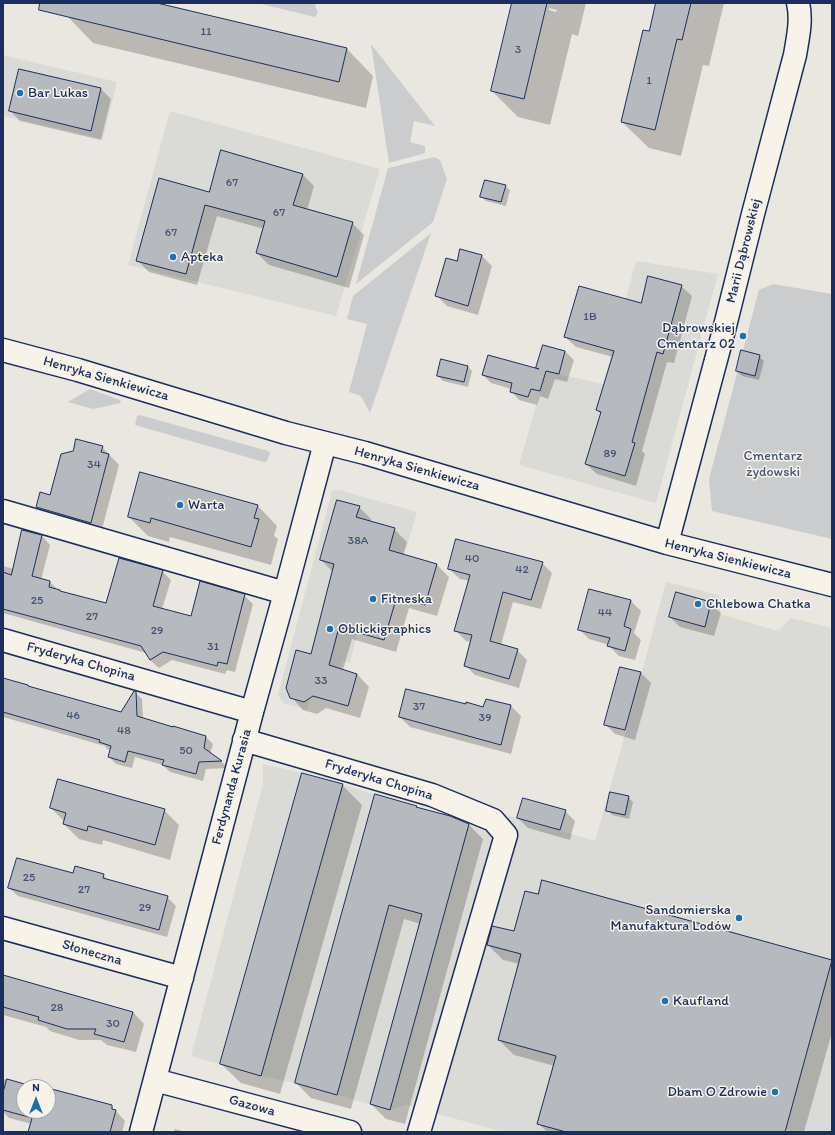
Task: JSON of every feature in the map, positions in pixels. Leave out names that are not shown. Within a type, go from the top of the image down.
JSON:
[{"type":"street","name":"Marii Dąbrowskiej","points":[[666,543],[722,338],[795,55],[800,32],[800,10],[798,3]]},
{"type":"street","name":"Henryka Sienkiewicza","points":[[3,350],[78,370],[286,433],[373,455],[666,543],[832,585]]},
{"type":"street","name":"Ferdynanda Kurasia","points":[[141,1132],[244,740],[325,442]]},
{"type":"street","points":[[3,511],[285,593]]},
{"type":"street","name":"Fryderyka Chopina","points":[[3,640],[252,712]]},
{"type":"street","name":"Fryderyka Chopina","points":[[244,740],[432,795],[500,827],[419,1132]]},
{"type":"street","name":"Słoneczna","points":[[3,928],[182,978]]},
{"type":"street","name":"Gazowa","points":[[155,1080],[350,1132]]},
{"type":"shaded area","points":[[3,55],[117,82],[103,139],[3,116]]},
{"type":"shaded area","points":[[170,111],[380,169],[336,316],[128,265]]},
{"type":"shaded area","points":[[636,261],[718,274],[656,503],[519,465],[546,371],[603,384]]},
{"type":"shaded area","points":[[339,490],[417,512],[402,563],[365,605],[350,663],[343,661],[341,669],[320,663],[307,710],[283,703],[278,695],[332,491]]},
{"type":"shaded area","points":[[666,582],[719,595],[720,614],[778,631],[791,618],[832,628],[832,1132],[503,1132],[406,1105],[390,1110],[191,1056],[263,784],[263,764],[302,773],[483,825],[488,810],[595,841]]},
{"type":"green space","points":[[257,3],[314,3],[318,13],[315,17]]},
{"type":"green space","points":[[371,44],[435,126],[414,121],[410,142],[425,146],[425,153],[389,163]]},
{"type":"green space","points":[[434,157],[440,160],[447,179],[433,222],[356,284],[388,168]]},
{"type":"green space","points":[[431,233],[370,413],[361,396],[349,392],[367,324],[347,319],[353,296]]},
{"type":"green space","name":"Cmentarz żydowski","points":[[773,284],[832,294],[832,539],[712,511],[709,479],[759,290]]},
{"type":"green space","points":[[90,389],[120,400],[121,403],[93,409],[68,402]]},
{"type":"green space","points":[[140,415],[268,451],[270,453],[267,461],[264,462],[135,425],[137,416]]},
{"type":"building","points":[[40,3],[157,3],[347,48],[339,82],[39,10]]},
{"type":"building","points":[[512,3],[547,3],[524,99],[491,91]]},
{"type":"building","points":[[656,3],[691,3],[682,40],[677,39],[655,130],[621,122],[643,30],[649,31]]},
{"type":"building","points":[[19,69],[101,88],[91,131],[9,111]]},
{"type":"building","points":[[221,150],[303,174],[293,205],[353,222],[337,277],[256,253],[265,221],[205,205],[186,274],[136,261],[159,178],[209,192]]},
{"type":"building","points":[[485,180],[506,185],[501,202],[480,197]]},
{"type":"building","points":[[460,249],[482,255],[468,306],[435,296],[446,258],[457,261]]},
{"type":"building","points":[[648,276],[682,285],[663,354],[657,352],[632,442],[635,443],[625,476],[585,464],[601,412],[596,410],[614,351],[564,337],[579,286],[641,303]]},
{"type":"building","points":[[543,345],[565,351],[559,374],[546,371],[540,391],[531,389],[528,397],[510,392],[512,383],[482,375],[488,355],[539,369],[536,368]]},
{"type":"building","points":[[741,350],[760,355],[755,376],[736,371]]},
{"type":"building","points":[[441,359],[468,366],[464,382],[437,376]]},
{"type":"building","points":[[76,439],[103,446],[101,452],[109,454],[91,523],[36,507],[40,492],[50,495],[61,454],[73,451]]},
{"type":"building","points":[[140,472],[258,505],[254,518],[259,519],[251,547],[151,518],[150,523],[128,517]]},
{"type":"building","points":[[337,500],[360,506],[356,517],[395,528],[389,550],[437,564],[425,605],[397,596],[384,640],[339,627],[329,665],[357,674],[348,706],[313,696],[304,702],[290,698],[286,688],[296,650],[311,654],[334,564],[320,560]]},
{"type":"building","points":[[22,530],[42,535],[32,576],[50,581],[49,587],[60,591],[106,603],[119,558],[163,570],[153,606],[191,616],[200,581],[245,594],[227,664],[218,662],[217,666],[163,652],[150,660],[141,646],[3,609],[3,572],[11,575]]},
{"type":"building","points":[[456,539],[543,562],[531,600],[503,592],[490,641],[518,649],[509,679],[464,666],[472,635],[454,631],[470,575],[448,569]]},
{"type":"building","points":[[589,589],[631,600],[624,626],[631,629],[625,651],[607,646],[610,638],[578,630]]},
{"type":"building","points":[[676,592],[711,602],[705,627],[669,617]]},
{"type":"building","points":[[620,667],[641,672],[625,730],[604,725]]},
{"type":"building","points":[[3,678],[121,712],[134,691],[136,691],[137,716],[206,736],[204,748],[222,761],[199,762],[196,774],[162,765],[164,760],[128,751],[125,762],[108,757],[111,746],[99,742],[100,740],[3,712]]},
{"type":"building","points":[[406,689],[483,707],[486,699],[511,705],[501,745],[399,717]]},
{"type":"building","points":[[302,773],[343,784],[261,1076],[220,1064]]},
{"type":"building","points":[[58,779],[165,809],[155,845],[88,826],[87,831],[63,824],[66,813],[50,808]]},
{"type":"building","points":[[610,792],[629,796],[625,815],[606,811]]},
{"type":"building","points":[[375,794],[450,816],[469,824],[390,1110],[370,1104],[422,914],[389,905],[337,1095],[295,1083]]},
{"type":"building","points":[[523,798],[566,810],[560,830],[517,818]]},
{"type":"building","points":[[17,858],[73,873],[75,866],[104,874],[103,878],[168,896],[159,930],[8,888]]},
{"type":"building","name":"Kaufland","points":[[542,880],[832,960],[785,1132],[566,1132],[537,1124],[556,1056],[498,1040],[521,954],[487,945],[492,926],[514,931],[525,891],[538,894]]},
{"type":"building","points":[[3,975],[133,1012],[124,1042],[94,1034],[96,1029],[67,1029],[38,1020],[39,1017],[3,1007]]},
{"type":"building","points":[[7,1079],[16,1082],[16,1114],[3,1110],[3,1093]]},
{"type":"building","points":[[56,1090],[112,1105],[112,1109],[116,1110],[110,1132],[28,1132],[32,1119],[56,1119]]},
{"type":"place","name":"Bar Lukas","points":[[20,93]]},
{"type":"place","name":"Apteka","points":[[173,257]]},
{"type":"place","name":"Dąbrowskiej Cmentarz 02","points":[[743,336]]},
{"type":"place","name":"Warta","points":[[180,505]]},
{"type":"place","name":"Fitneska","points":[[373,599]]},
{"type":"place","name":"Chlebowa Chatka","points":[[698,604]]},
{"type":"place","name":"Oblickigraphics","points":[[330,629]]},
{"type":"place","name":"Sandomierska Manufaktura Lodów","points":[[739,918]]},
{"type":"place","name":"Kaufland","points":[[665,1001]]},
{"type":"place","name":"Dbam O Zdrowie","points":[[775,1092]]}]
